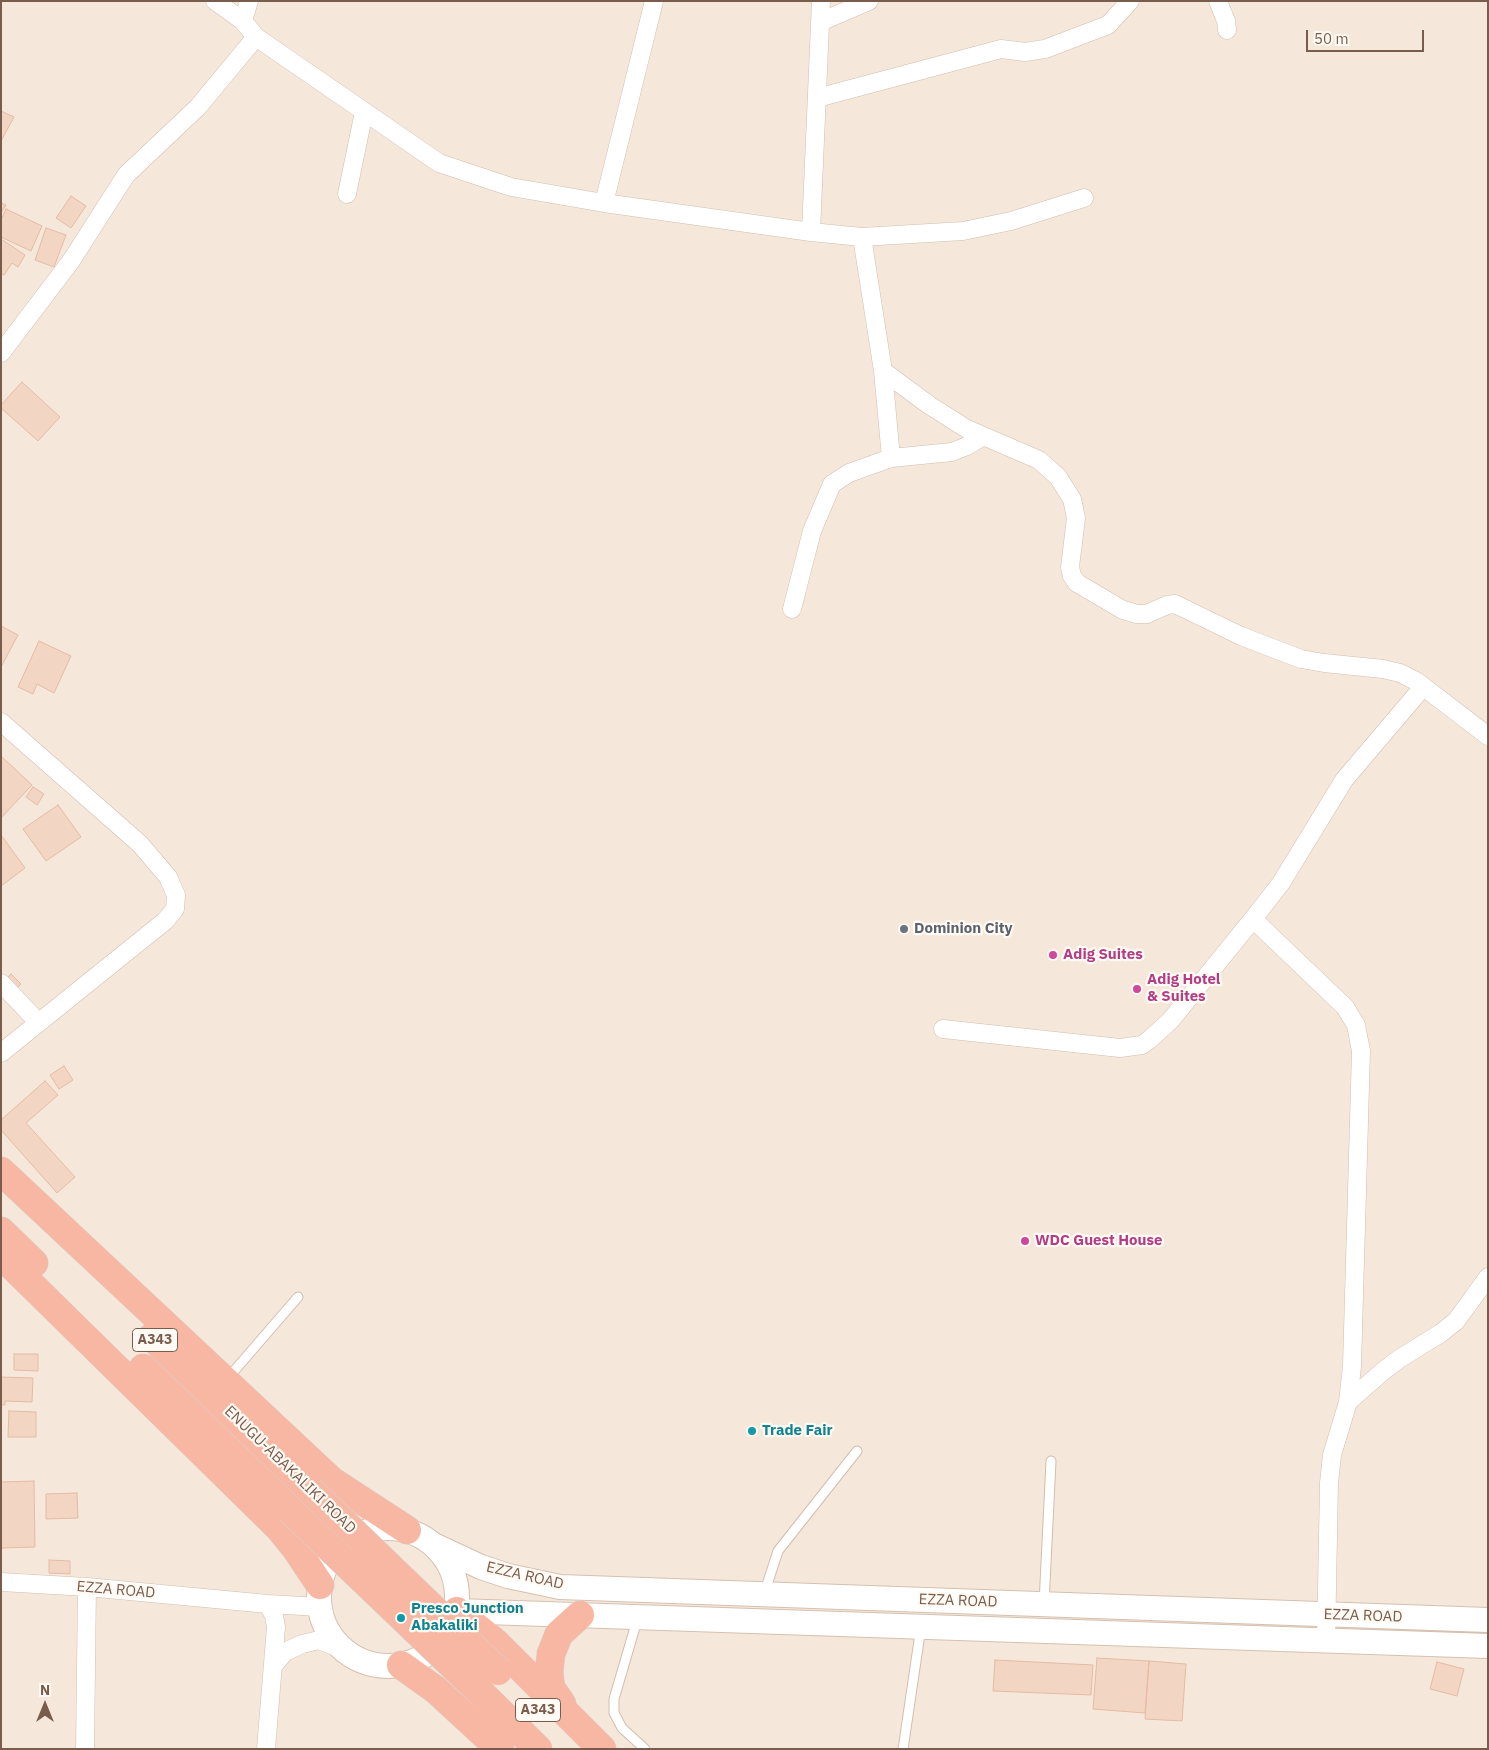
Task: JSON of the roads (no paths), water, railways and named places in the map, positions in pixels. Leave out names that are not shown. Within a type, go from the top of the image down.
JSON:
[{"type":"highway","points":[[1,1171],[332,1481],[407,1530]]},
{"type":"highway","name":"ENUGU-ABAKALIKI ROAD","points":[[1,1191],[498,1671],[587,1743]]},
{"type":"highway","name":"A343","points":[[1,1231],[538,1749]]},
{"type":"highway","points":[[1,1255],[279,1528],[296,1549],[320,1596]]},
{"type":"highway","points":[[457,1611],[496,1643],[587,1743]]},
{"type":"highway","points":[[580,1615],[560,1634],[551,1654],[549,1672],[551,1688],[587,1743]]},
{"type":"highway","points":[[401,1665],[436,1690],[500,1749]]},
{"type":"main road","points":[[388,1527],[407,1530],[422,1536],[436,1546],[445,1556],[457,1583],[457,1611],[446,1636],[426,1655],[401,1665],[380,1666],[360,1660],[342,1649],[331,1637],[324,1622],[320,1596],[326,1567],[337,1550],[351,1538],[369,1530],[388,1527]]},
{"type":"main road","name":"EZZA ROAD","points":[[436,1546],[481,1567],[499,1573],[560,1586],[1488,1620]]},
{"type":"main road","name":"EZZA ROAD","points":[[457,1611],[1488,1646]]},
{"type":"street","points":[[215,1],[243,21],[256,37],[439,163],[512,187],[604,203],[862,238],[963,231],[1011,221],[1084,198]]},
{"type":"street","points":[[243,21],[249,1]]},
{"type":"street","points":[[604,203],[654,1]]},
{"type":"street","points":[[811,232],[821,1]]},
{"type":"street","points":[[820,22],[869,1]]},
{"type":"street","points":[[817,98],[1001,49],[1025,52],[1045,49],[1108,25],[1130,1]]},
{"type":"street","points":[[1218,1],[1228,30]]},
{"type":"street","points":[[1,353],[71,261],[126,175],[198,107],[256,37]]},
{"type":"street","points":[[347,194],[364,112]]},
{"type":"street","points":[[862,238],[883,371],[891,458]]},
{"type":"street","points":[[883,371],[929,405],[966,429],[1039,460],[1058,477],[1072,499],[1076,518],[1070,567],[1072,576],[1077,583],[1124,610],[1137,614],[1147,614],[1166,605],[1175,604],[1241,636],[1301,658],[1324,664],[1383,669],[1400,673],[1423,687],[1488,736]]},
{"type":"street","points":[[792,608],[812,531],[832,484],[849,473],[891,458],[952,452],[967,446],[983,436]]},
{"type":"street","points":[[943,1028],[1120,1048],[1142,1045],[1170,1021],[1253,919],[1281,883],[1344,780],[1423,687]]},
{"type":"street","points":[[1,722],[140,844],[168,877],[176,894],[175,908],[165,922],[1,1053]]},
{"type":"street","points":[[1253,919],[1345,1006],[1356,1025],[1360,1042],[1361,1070],[1352,1366],[1348,1402],[1332,1455],[1329,1483],[1326,1641]]},
{"type":"street","points":[[1,983],[38,1022]]},
{"type":"street","points":[[1348,1402],[1394,1364],[1456,1321],[1488,1277]]},
{"type":"street","name":"EZZA ROAD","points":[[1,1582],[87,1586],[268,1604],[320,1596]]},
{"type":"street","points":[[85,1749],[87,1586]]},
{"type":"street","points":[[266,1749],[276,1627],[274,1616],[268,1604]]},
{"type":"street","points":[[273,1666],[285,1652],[302,1644],[319,1640],[342,1649]]},
{"type":"lane","points":[[226,1380],[298,1298]]},
{"type":"lane","points":[[764,1594],[778,1550],[856,1451]]},
{"type":"lane","points":[[1044,1604],[1051,1461]]},
{"type":"lane","points":[[638,1617],[614,1699],[614,1713],[622,1728],[645,1749]]},
{"type":"lane","points":[[903,1749],[921,1627]]},
{"type":"place","name":"Dominion City","points":[[904,929]]},
{"type":"place","name":"Adig Suites","points":[[1053,955]]},
{"type":"place","name":"Adig Hotel & Suites","points":[[1137,989]]},
{"type":"place","name":"WDC Guest House","points":[[1025,1241]]},
{"type":"place","name":"Trade Fair","points":[[752,1431]]},
{"type":"place","name":"Presco Junction Abakaliki","points":[[401,1618]]}]
